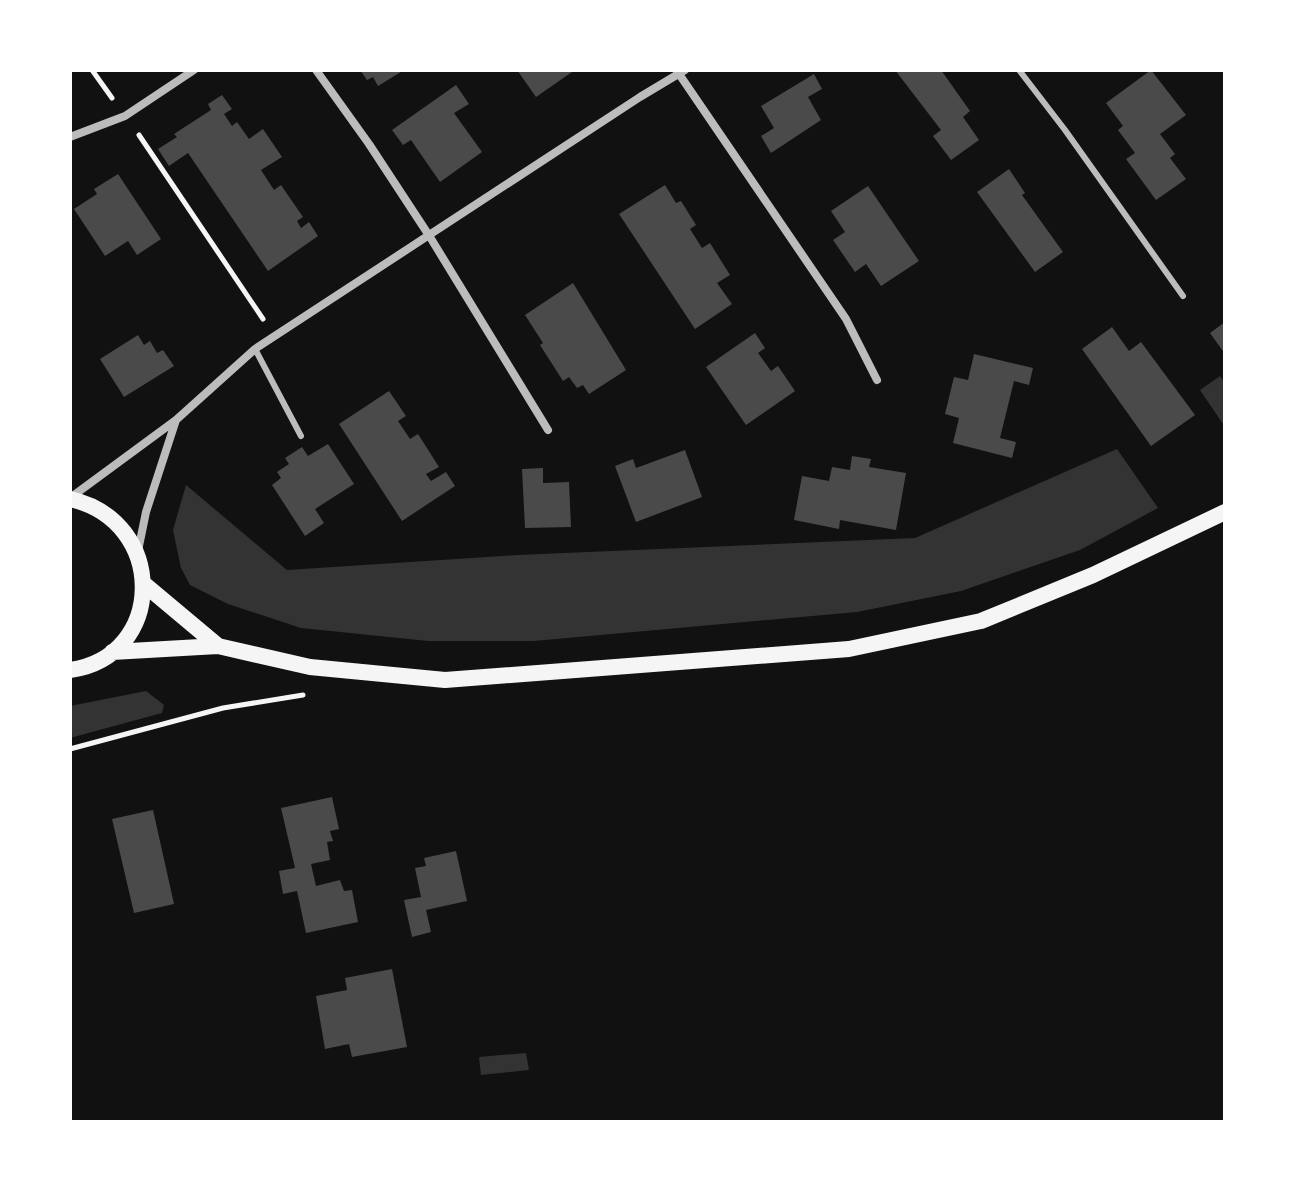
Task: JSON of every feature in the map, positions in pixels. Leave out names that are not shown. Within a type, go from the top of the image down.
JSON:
[{"type":"main road","points":[[70,498],[86,503],[117,522],[137,552],[144,584],[140,610],[129,633],[112,652],[95,662],[70,670]]},
{"type":"main road","points":[[112,652],[218,646],[310,667],[445,680],[849,649],[981,621],[1093,575],[1225,512]]},
{"type":"main road","points":[[144,584],[218,646]]},
{"type":"street","points":[[70,137],[125,116],[194,70]]},
{"type":"street","points":[[316,70],[430,237],[548,430]]},
{"type":"street","points":[[70,498],[176,420],[255,349],[680,71],[846,319],[877,380]]},
{"type":"street","points":[[137,552],[146,512],[176,420]]},
{"type":"lane","points":[[1019,70],[1183,296]]},
{"type":"lane","points":[[255,349],[301,436]]},
{"type":"path","points":[[92,70],[275,336]]},
{"type":"shaded area","points":[[1220,376],[1225,383],[1225,427],[1200,390]]},
{"type":"shaded area","points":[[1117,449],[1158,508],[1080,550],[961,591],[857,612],[534,641],[428,641],[301,628],[228,604],[190,585],[181,568],[173,530],[186,485],[287,570],[518,555],[915,538]]},
{"type":"shaded area","points":[[146,691],[164,705],[162,713],[70,738],[70,706]]},
{"type":"shaded area","points":[[526,1053],[529,1070],[481,1075],[479,1057]]},
{"type":"building","points":[[360,70],[404,70],[378,86],[373,77],[367,80]]},
{"type":"building","points":[[517,70],[571,70],[572,72],[536,97]]},
{"type":"building","points":[[895,70],[941,70],[970,111],[963,117],[979,140],[951,160],[933,136],[941,130]]},
{"type":"building","points":[[1151,70],[1186,115],[1160,134],[1175,154],[1170,158],[1186,179],[1156,200],[1126,159],[1135,153],[1118,130],[1123,126],[1106,103]]},
{"type":"building","points":[[814,74],[822,89],[808,97],[821,120],[771,153],[761,136],[774,128],[761,106]]},
{"type":"building","points":[[456,85],[469,104],[454,113],[482,152],[440,182],[411,140],[403,145],[392,130]]},
{"type":"building","points":[[222,95],[232,109],[224,114],[232,126],[237,122],[249,139],[263,129],[282,157],[261,170],[274,190],[281,185],[303,217],[297,221],[301,228],[309,222],[318,236],[268,271],[188,153],[169,166],[158,149],[177,137],[174,134],[211,110],[208,104]]},
{"type":"building","points":[[1009,169],[1025,193],[1022,195],[1063,252],[1035,272],[977,192]]},
{"type":"building","points":[[118,174],[161,239],[137,255],[128,241],[105,256],[74,209],[97,194],[94,189]]},
{"type":"building","points":[[665,185],[676,203],[681,201],[696,225],[690,229],[702,248],[710,243],[730,275],[717,283],[732,304],[695,329],[619,214]]},
{"type":"building","points":[[868,186],[919,261],[881,286],[866,264],[855,272],[833,240],[845,232],[831,211]]},
{"type":"building","points":[[573,283],[626,370],[589,394],[583,385],[577,388],[569,377],[563,381],[525,315]]},
{"type":"building","points":[[1225,322],[1225,354],[1210,333]]},
{"type":"building","points":[[1112,327],[1129,351],[1141,342],[1195,415],[1151,446],[1082,349]]},
{"type":"building","points":[[755,333],[765,348],[758,353],[771,371],[778,366],[795,391],[746,425],[706,367]]},
{"type":"building","points":[[138,335],[144,345],[150,341],[157,353],[163,350],[174,366],[124,397],[100,359]]},
{"type":"building","points":[[974,354],[1033,368],[1029,385],[1014,381],[1000,438],[1016,442],[1012,458],[953,443],[959,418],[945,414],[954,377],[968,380]]},
{"type":"building","points":[[389,391],[406,416],[398,421],[410,439],[418,434],[439,467],[426,474],[431,481],[446,472],[455,486],[402,521],[339,424]]},
{"type":"building","points":[[328,444],[354,484],[315,509],[324,523],[305,536],[272,485],[281,478],[277,472],[289,464],[285,458],[302,447],[308,456]]},
{"type":"building","points":[[685,450],[702,497],[636,522],[615,466],[633,459],[636,468]]},
{"type":"building","points":[[852,456],[871,459],[869,467],[906,473],[896,530],[840,520],[839,529],[794,520],[802,476],[829,481],[832,467],[850,470]]},
{"type":"building","points":[[543,468],[543,483],[569,482],[571,527],[525,528],[522,469]]},
{"type":"building","points":[[332,797],[339,829],[330,831],[333,841],[327,842],[330,860],[311,864],[316,886],[340,880],[344,891],[352,890],[358,922],[306,933],[297,891],[283,894],[279,871],[295,868],[281,808]]},
{"type":"building","points":[[153,810],[174,904],[134,913],[112,819]]},
{"type":"building","points":[[456,851],[467,901],[426,910],[431,932],[412,937],[404,900],[421,897],[415,868],[426,866],[424,858]]},
{"type":"building","points":[[392,969],[407,1047],[352,1057],[349,1044],[325,1049],[316,996],[347,990],[345,978]]}]
